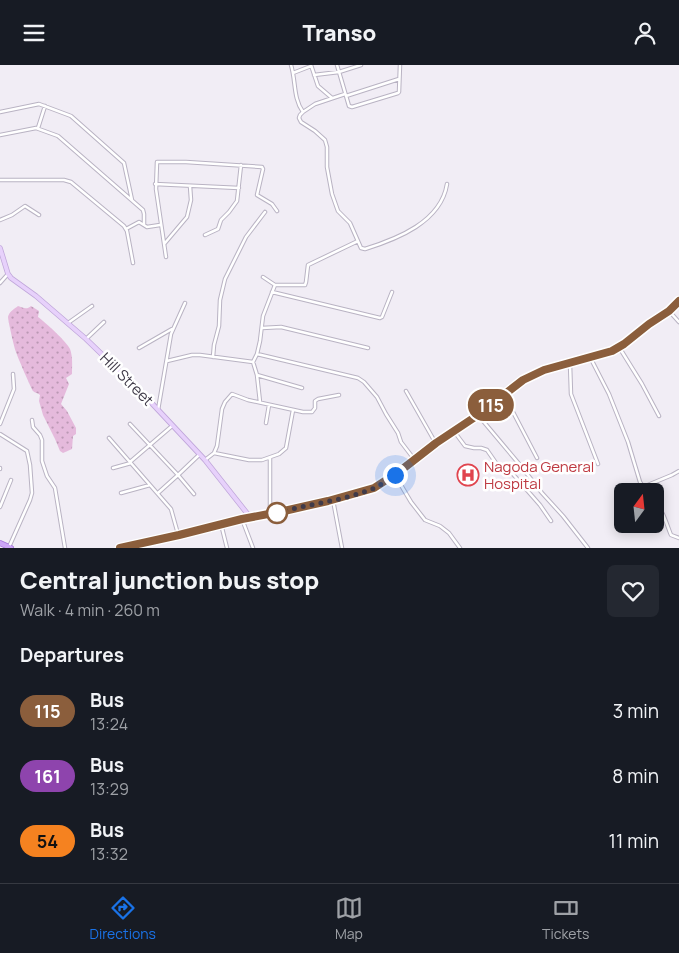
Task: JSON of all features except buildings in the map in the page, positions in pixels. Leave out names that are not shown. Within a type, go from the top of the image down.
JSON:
[{"type":"main road","points":[[0,248],[8,274]]},
{"type":"main road","name":"Hill Street","points":[[8,274],[86,339],[173,425],[205,460],[250,517]]},
{"type":"main road","points":[[120,548],[138,546],[250,517],[333,500],[369,490],[395,475],[523,380],[533,374],[608,352],[618,347],[669,311],[679,301]]},
{"type":"main road","points":[[0,543],[10,548]]},
{"type":"street","points":[[290,65],[293,73],[295,93],[299,106],[304,112]]},
{"type":"street","points":[[293,73],[311,65],[318,86],[332,99]]},
{"type":"street","points":[[337,65],[349,107],[398,93],[400,65]]},
{"type":"street","points":[[314,75],[339,72],[361,65]]},
{"type":"street","points":[[400,79],[315,103],[300,115],[301,122],[325,140],[327,167],[332,194],[338,211],[350,223],[361,248],[365,249],[392,240],[428,218],[436,210],[446,191],[447,184]]},
{"type":"street","points":[[0,112],[39,105],[71,116],[123,161],[132,200]]},
{"type":"street","points":[[38,128],[45,106]]},
{"type":"street","points":[[0,135],[38,128],[63,139],[144,212],[144,225]]},
{"type":"street","points":[[166,257],[155,184],[156,163],[159,161],[263,167],[258,195],[272,204],[276,211]]},
{"type":"street","points":[[205,235],[218,229],[222,220],[237,201],[241,165]]},
{"type":"street","points":[[0,181],[64,180],[71,182],[124,226],[127,231],[133,263]]},
{"type":"street","points":[[155,184],[239,188]]},
{"type":"street","points":[[164,244],[187,217],[191,200],[190,186]]},
{"type":"street","points":[[0,220],[12,215],[25,206],[39,215]]},
{"type":"street","points":[[213,357],[214,345],[220,326],[219,305],[225,279],[246,237],[266,212]]},
{"type":"street","points":[[126,229],[138,222],[149,227],[161,225]]},
{"type":"street","points":[[263,277],[275,285],[305,285],[308,265],[358,241]]},
{"type":"street","points":[[0,283],[8,274]]},
{"type":"street","points":[[260,403],[253,362],[257,354],[263,316],[275,285]]},
{"type":"street","points":[[272,292],[380,317],[382,317],[392,292]]},
{"type":"street","points":[[158,410],[170,334],[185,303]]},
{"type":"street","points":[[68,323],[92,306]]},
{"type":"street","points":[[669,311],[679,322]]},
{"type":"street","points":[[86,339],[104,322]]},
{"type":"street","points":[[262,328],[281,327],[368,348]]},
{"type":"street","points":[[139,348],[173,328]]},
{"type":"street","points":[[618,347],[642,383],[659,416]]},
{"type":"street","points":[[257,354],[358,378],[377,397],[398,433],[401,442],[415,459]]},
{"type":"street","points":[[167,361],[192,355],[253,362]]},
{"type":"street","points":[[590,357],[610,394],[641,483]]},
{"type":"street","points":[[570,362],[571,394],[598,464]]},
{"type":"street","points":[[0,424],[14,389],[13,374]]},
{"type":"street","points":[[256,375],[302,388]]},
{"type":"street","points":[[406,391],[436,443]]},
{"type":"street","points":[[205,460],[214,453],[223,405],[230,395],[234,394],[240,398],[303,412],[312,411],[315,408],[315,401],[318,399],[339,395]]},
{"type":"street","points":[[502,397],[513,413],[537,458]]},
{"type":"street","points":[[266,423],[269,405]]},
{"type":"street","points":[[214,453],[262,461],[279,454],[286,448],[293,410]]},
{"type":"street","points":[[478,415],[588,548]]},
{"type":"street","points":[[32,420],[33,427],[42,440],[42,461],[47,476],[55,488],[65,548]]},
{"type":"street","points":[[130,424],[194,494]]},
{"type":"street","points":[[113,468],[130,463],[173,425]]},
{"type":"street","points":[[454,430],[465,446],[488,451],[496,463],[512,473],[540,505],[551,521]]},
{"type":"street","points":[[0,434],[27,451],[32,485],[30,500],[10,548]]},
{"type":"street","points":[[109,438],[171,509],[179,535]]},
{"type":"street","points":[[158,493],[199,455]]},
{"type":"street","points":[[270,458],[270,514]]},
{"type":"street","points":[[653,483],[679,471]]},
{"type":"street","points":[[395,475],[411,502],[425,520],[440,526],[449,533],[460,548]]},
{"type":"street","points":[[0,507],[11,480]]},
{"type":"street","points":[[121,493],[150,485]]},
{"type":"street","points":[[333,500],[342,548]]},
{"type":"street","points":[[664,516],[671,535],[679,538]]},
{"type":"street","points":[[242,519],[253,548]]},
{"type":"street","points":[[219,525],[222,528],[227,548]]},
{"type":"shaded area","points":[[18,306],[26,308],[31,306],[39,311],[38,317],[60,337],[71,352],[72,374],[66,378],[69,384],[61,404],[76,428],[76,434],[73,436],[72,449],[63,453],[60,451],[43,415],[39,401],[40,395],[33,391],[15,349],[8,317]]},
{"type":"bus line","name":"115","points":[[120,548],[328,501],[374,488],[454,430],[478,415],[523,380],[544,370],[612,351],[669,311],[679,301]]},
{"type":"place","name":"Nagoda General Hospital","points":[[468,475]]},
{"type":"route","points":[[277,513],[369,490],[395,475]]}]
